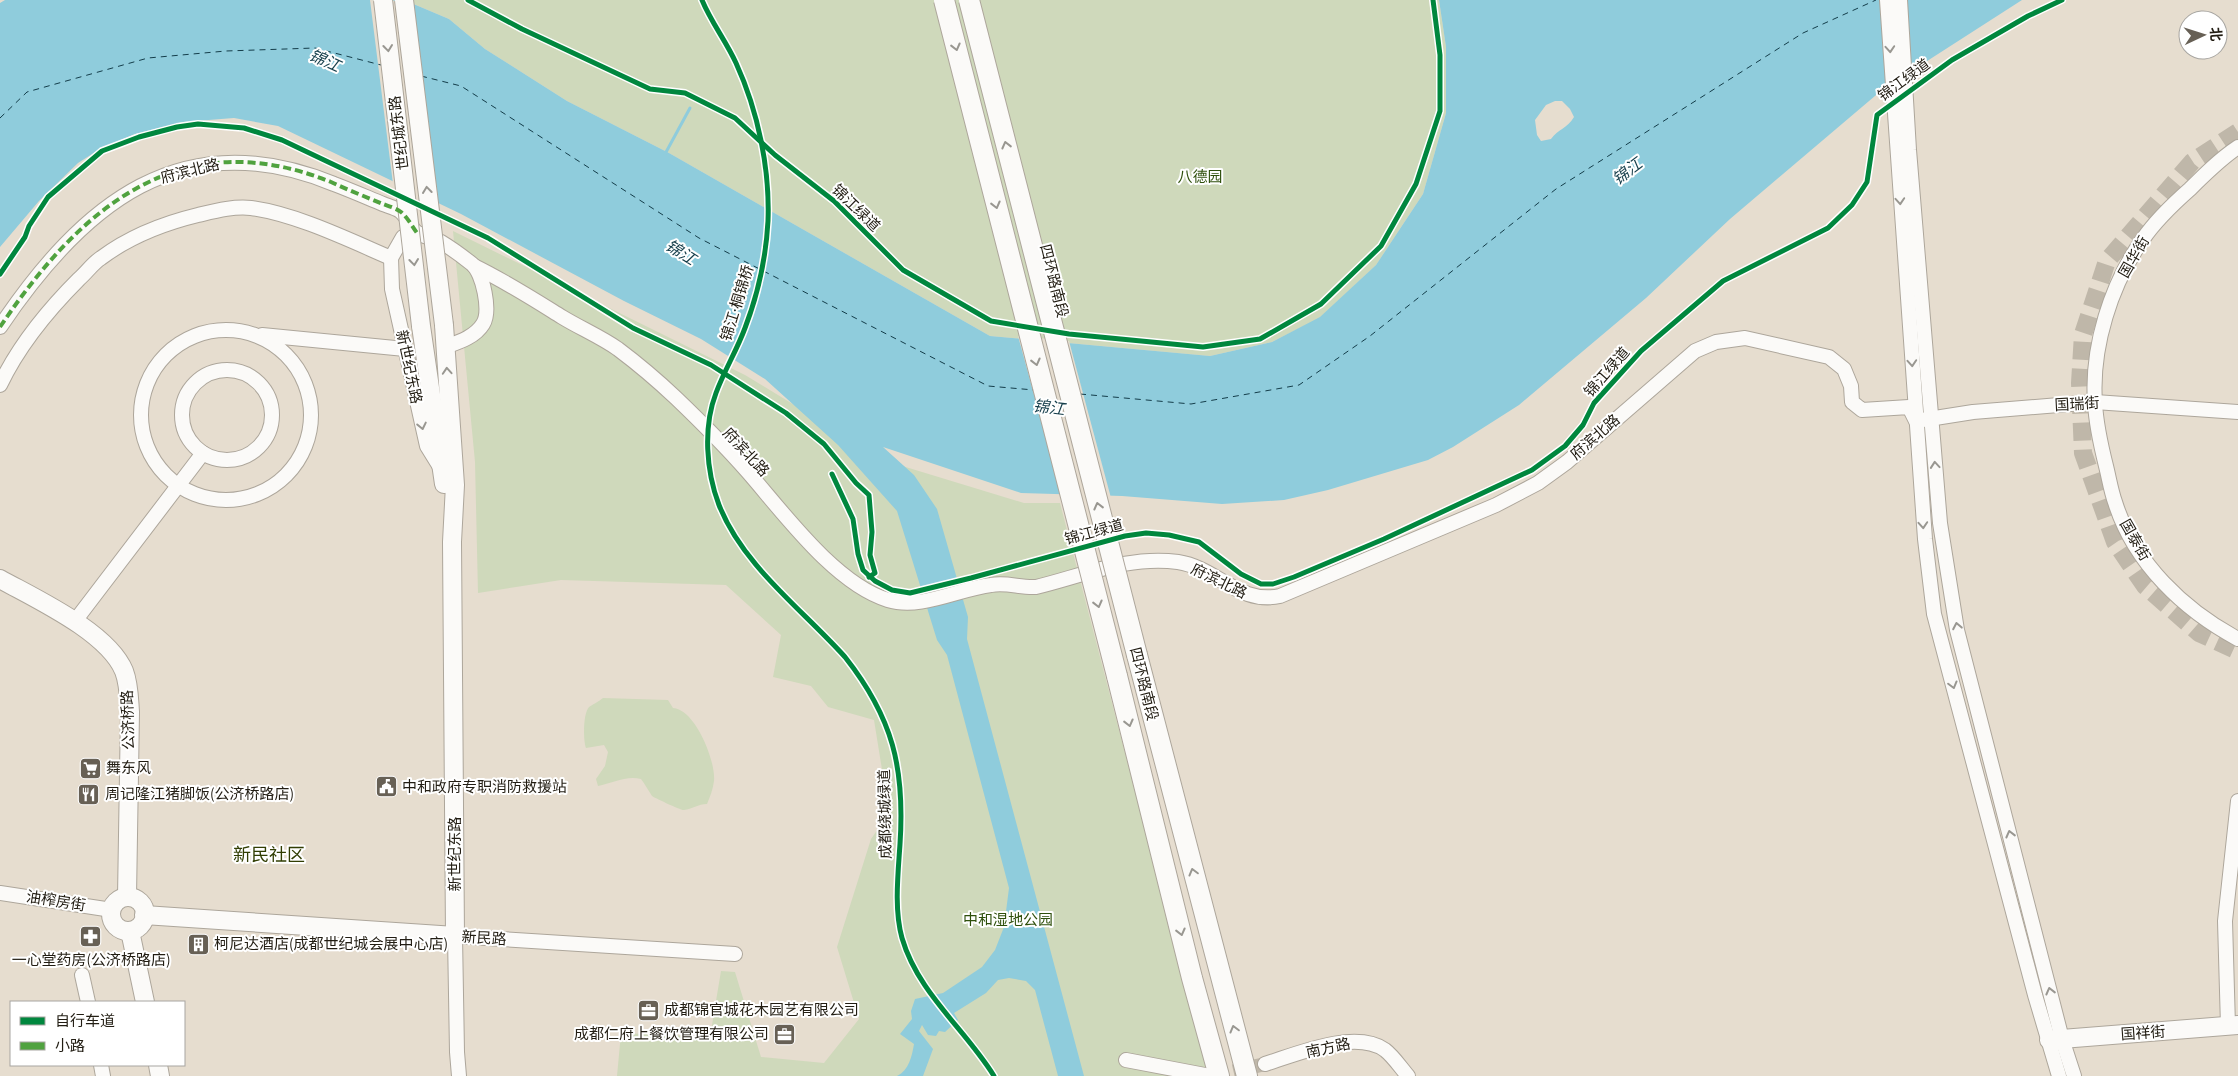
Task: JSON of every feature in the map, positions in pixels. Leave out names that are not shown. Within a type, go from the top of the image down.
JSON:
[{"type":"highway","name":"四环路南段","points":[[944,0],[1117,676],[1192,978],[1219,1076]]},
{"type":"highway","name":"四环路南段","points":[[969,0],[1136,655],[1247,1076]]},
{"type":"main road","name":"世纪城东路","points":[[383,0],[422,326]]},
{"type":"main road","name":"世纪城东路","points":[[404,0],[444,325]]},
{"type":"main road","name":"新世纪东路","points":[[444,325],[455,485],[452,542],[455,936]]},
{"type":"main road","name":"新世纪东路","points":[[422,326],[452,542]]},
{"type":"main road","name":"公济桥路","points":[[0,579],[74,621],[112,651],[123,670],[129,690],[127,897]]},
{"type":"main road","points":[[127,897],[137,900],[141,904],[144,915],[140,925],[130,931],[115,925],[111,915],[117,901],[127,897]]},
{"type":"main road","name":"新民路","points":[[144,915],[455,936]]},
{"type":"main road","points":[[130,931],[145,1001]]},
{"type":"main road","name":"国祥街","points":[[2057,1044],[2235,1030]]},
{"type":"street","points":[[1887,0],[1924,539],[1934,614],[2035,995],[2074,1076]]},
{"type":"street","points":[[1900,0],[1930,418],[1940,523],[1957,630],[2057,1044],[2059,1076]]},
{"type":"street","name":"国华街","points":[[2094,402],[2098,354],[2105,321],[2126,268],[2144,238],[2171,207],[2227,154],[2238,147]]},
{"type":"street","name":"府滨北路","points":[[0,327],[18,299],[70,237],[104,208],[135,188],[195,166],[228,161],[270,164],[322,179],[400,211],[417,233],[440,241],[474,266],[497,277],[624,355],[675,398],[742,466],[808,540],[846,578],[873,595],[890,600],[919,601],[972,588],[1005,583],[1024,588],[1036,587],[1142,561],[1178,562],[1214,574],[1231,587],[1252,597],[1266,599],[1280,596],[1496,505],[1538,483],[1566,462],[1696,351],[1716,342],[1745,338],[1829,357],[1844,369],[1851,386],[1852,402],[1862,410],[1909,407],[1916,420]]},
{"type":"street","points":[[0,385],[12,361],[33,332],[66,292],[100,258],[129,240],[183,218],[219,210],[250,208],[328,231],[391,258],[403,237],[417,233]]},
{"type":"street","name":"新世纪东路","points":[[391,258],[392,289],[427,446],[442,471]]},
{"type":"street","name":"府滨北路","points":[[445,348],[461,342],[476,332],[484,322],[486,306],[484,288],[474,266]]},
{"type":"street","points":[[257,334],[280,348],[298,369],[302,377],[309,394],[311,421],[305,448],[290,471],[270,488],[244,498],[218,500],[189,493],[165,476],[148,452],[140,424],[142,394],[154,368],[174,346],[199,332],[228,328],[257,334],[406,349]]},
{"type":"street","points":[[228,369],[243,372],[256,380],[266,391],[272,406],[272,421],[268,436],[259,448],[246,456],[231,460],[216,459],[202,453],[192,443],[185,430],[183,408],[191,388],[201,378],[214,371],[228,369]]},
{"type":"street","name":"国瑞街","points":[[1916,420],[1992,410],[2094,402],[2238,412]]},
{"type":"street","name":"国泰街","points":[[2094,402],[2102,450],[2115,504],[2130,538],[2176,597],[2210,624],[2238,640]]},
{"type":"street","points":[[74,621],[202,453]]},
{"type":"street","points":[[2235,1030],[2225,921],[2238,801]]},
{"type":"street","name":"油榨房街","points":[[0,892],[112,910]]},
{"type":"street","name":"新世纪东路","points":[[455,936],[456,1052],[459,1076]]},
{"type":"street","name":"新民路","points":[[455,936],[734,954]]},
{"type":"street","points":[[82,975],[88,1001]]},
{"type":"street","name":"南方路","points":[[1265,1064],[1338,1043],[1364,1042],[1385,1050],[1408,1076]]},
{"type":"street","points":[[1126,1060],[1210,1076]]},
{"type":"green space","name":"八德园","points":[[409,0],[1439,0],[1446,47],[1446,113],[1423,194],[1376,265],[1320,318],[1272,342],[1210,356],[990,336],[669,153],[567,101],[485,49],[449,19],[409,2]]},
{"type":"green space","name":"中和湿地公园","points":[[453,231],[745,375],[886,461],[1024,503],[1060,503],[1209,1076],[617,1076],[621,1033],[710,1037],[721,971],[735,972],[761,1057],[824,1063],[859,1019],[837,947],[871,839],[889,813],[874,720],[828,707],[811,686],[773,677],[781,635],[726,585],[561,580],[478,593],[475,462]]},
{"type":"green space","points":[[603,698],[668,700],[673,708],[689,717],[702,737],[712,761],[714,781],[707,804],[684,810],[678,808],[652,796],[641,779],[636,778],[598,786],[596,779],[605,766],[608,752],[604,745],[586,748],[584,727],[587,710]]},
{"type":"water","name":"锦江","points":[[5,0],[404,0],[449,19],[485,49],[567,101],[669,153],[990,336],[1210,356],[1272,342],[1320,317],[1376,265],[1423,194],[1446,113],[1446,47],[1439,0],[2022,0],[1882,90],[1730,219],[1646,298],[1519,405],[1453,447],[1428,460],[1328,490],[1284,500],[1222,504],[1122,496],[1021,493],[883,447],[914,475],[937,509],[968,617],[967,639],[1084,1076],[1058,1076],[1035,990],[1026,981],[1009,978],[998,980],[986,993],[954,1013],[958,1020],[945,1032],[939,1031],[936,1036],[928,1035],[922,1025],[919,1031],[933,1049],[923,1076],[897,1076],[907,1066],[912,1053],[914,1044],[900,1034],[912,1019],[911,1011],[915,999],[943,993],[982,967],[995,950],[1004,927],[1009,888],[947,655],[937,640],[897,511],[838,445],[765,379],[701,339],[624,301],[461,214],[278,126],[234,118],[183,122],[135,134],[100,149],[78,163],[39,201],[0,247],[0,3]],"holes":[[[1555,101],[1562,101],[1570,109],[1574,117],[1551,139],[1541,141],[1537,135],[1535,120],[1546,105]]]},
{"type":"pier","points":[[370,0],[412,1],[439,207],[393,184]]},
{"type":"pier","points":[[1018,336],[1069,341],[1111,498],[1062,497]]},
{"type":"waterway","points":[[665,154],[690,108]]},
{"type":"ferry route","points":[[1080,394],[1191,404],[1299,385],[1370,336],[1556,189],[1803,33],[1876,0]]},
{"type":"ferry route","points":[[0,118],[27,92],[148,58],[226,51],[315,48],[381,65]]},
{"type":"ferry route","points":[[421,76],[461,86],[699,238],[988,386],[1034,390]]},
{"type":"tunnel","points":[[2238,132],[2192,162],[2107,261],[2083,334],[2080,383],[2083,453],[2115,542],[2145,586],[2199,633],[2238,651]]},
{"type":"tunnel","points":[[1213,1076],[1265,1064]]},
{"type":"marked path","points":[[0,327],[31,284],[64,246],[100,213],[139,187],[181,170],[227,162],[277,166],[331,182],[397,209],[405,216],[417,233]]},
{"type":"cycle path","name":"锦江绿道","points":[[468,0],[522,29],[650,89],[685,93],[735,118],[775,155],[834,201],[903,270],[991,321],[1069,334],[1203,347],[1260,339],[1321,304],[1381,246],[1416,184],[1440,111],[1440,55],[1433,0]]},
{"type":"cycle path","name":"锦江·桐锦桥","points":[[702,0],[736,63],[751,101],[765,161],[768,201],[768,221],[763,262],[750,315],[716,393],[709,420],[708,449],[711,478],[719,505],[743,548],[775,586],[845,657],[875,701],[892,745],[900,791],[901,817],[897,904],[902,938],[909,958],[930,993],[970,1042],[994,1076]]},
{"type":"cycle path","name":"锦江绿道","points":[[832,474],[853,519],[858,554],[863,570],[875,581],[892,590],[910,593],[1125,536],[1146,533],[1169,535],[1199,542],[1241,574],[1261,584],[1273,584],[1294,577],[1384,539],[1532,470],[1565,446],[1583,425],[1594,403],[1641,351],[1723,281],[1828,228],[1852,205],[1867,182],[1877,115],[1952,60],[2028,16],[2062,0]]},
{"type":"cycle path","points":[[0,274],[25,237],[29,226],[48,197],[102,151],[139,137],[177,127],[198,124],[244,128],[282,140],[488,238],[633,328],[711,365],[786,413],[824,444],[856,483],[869,495],[872,532],[870,555],[875,573],[869,577]]},
{"type":"place","name":"舞东风","points":[[90,768]]},
{"type":"place","name":"中和政府专职消防救援站","points":[[386,787]]},
{"type":"place","name":"周记隆江猪脚饭(公济桥路店)","points":[[89,794]]},
{"type":"place","name":"一心堂药房(公济桥路店)","points":[[91,937]]},
{"type":"place","name":"柯尼达酒店(成都世纪城会展中心店)","points":[[198,944]]},
{"type":"place","name":"成都锦官城花木园艺有限公司","points":[[648,1010]]},
{"type":"place","name":"成都仁府上餐饮管理有限公司","points":[[785,1034]]},
{"type":"district","name":"新民社区","points":[[269,855]]}]
